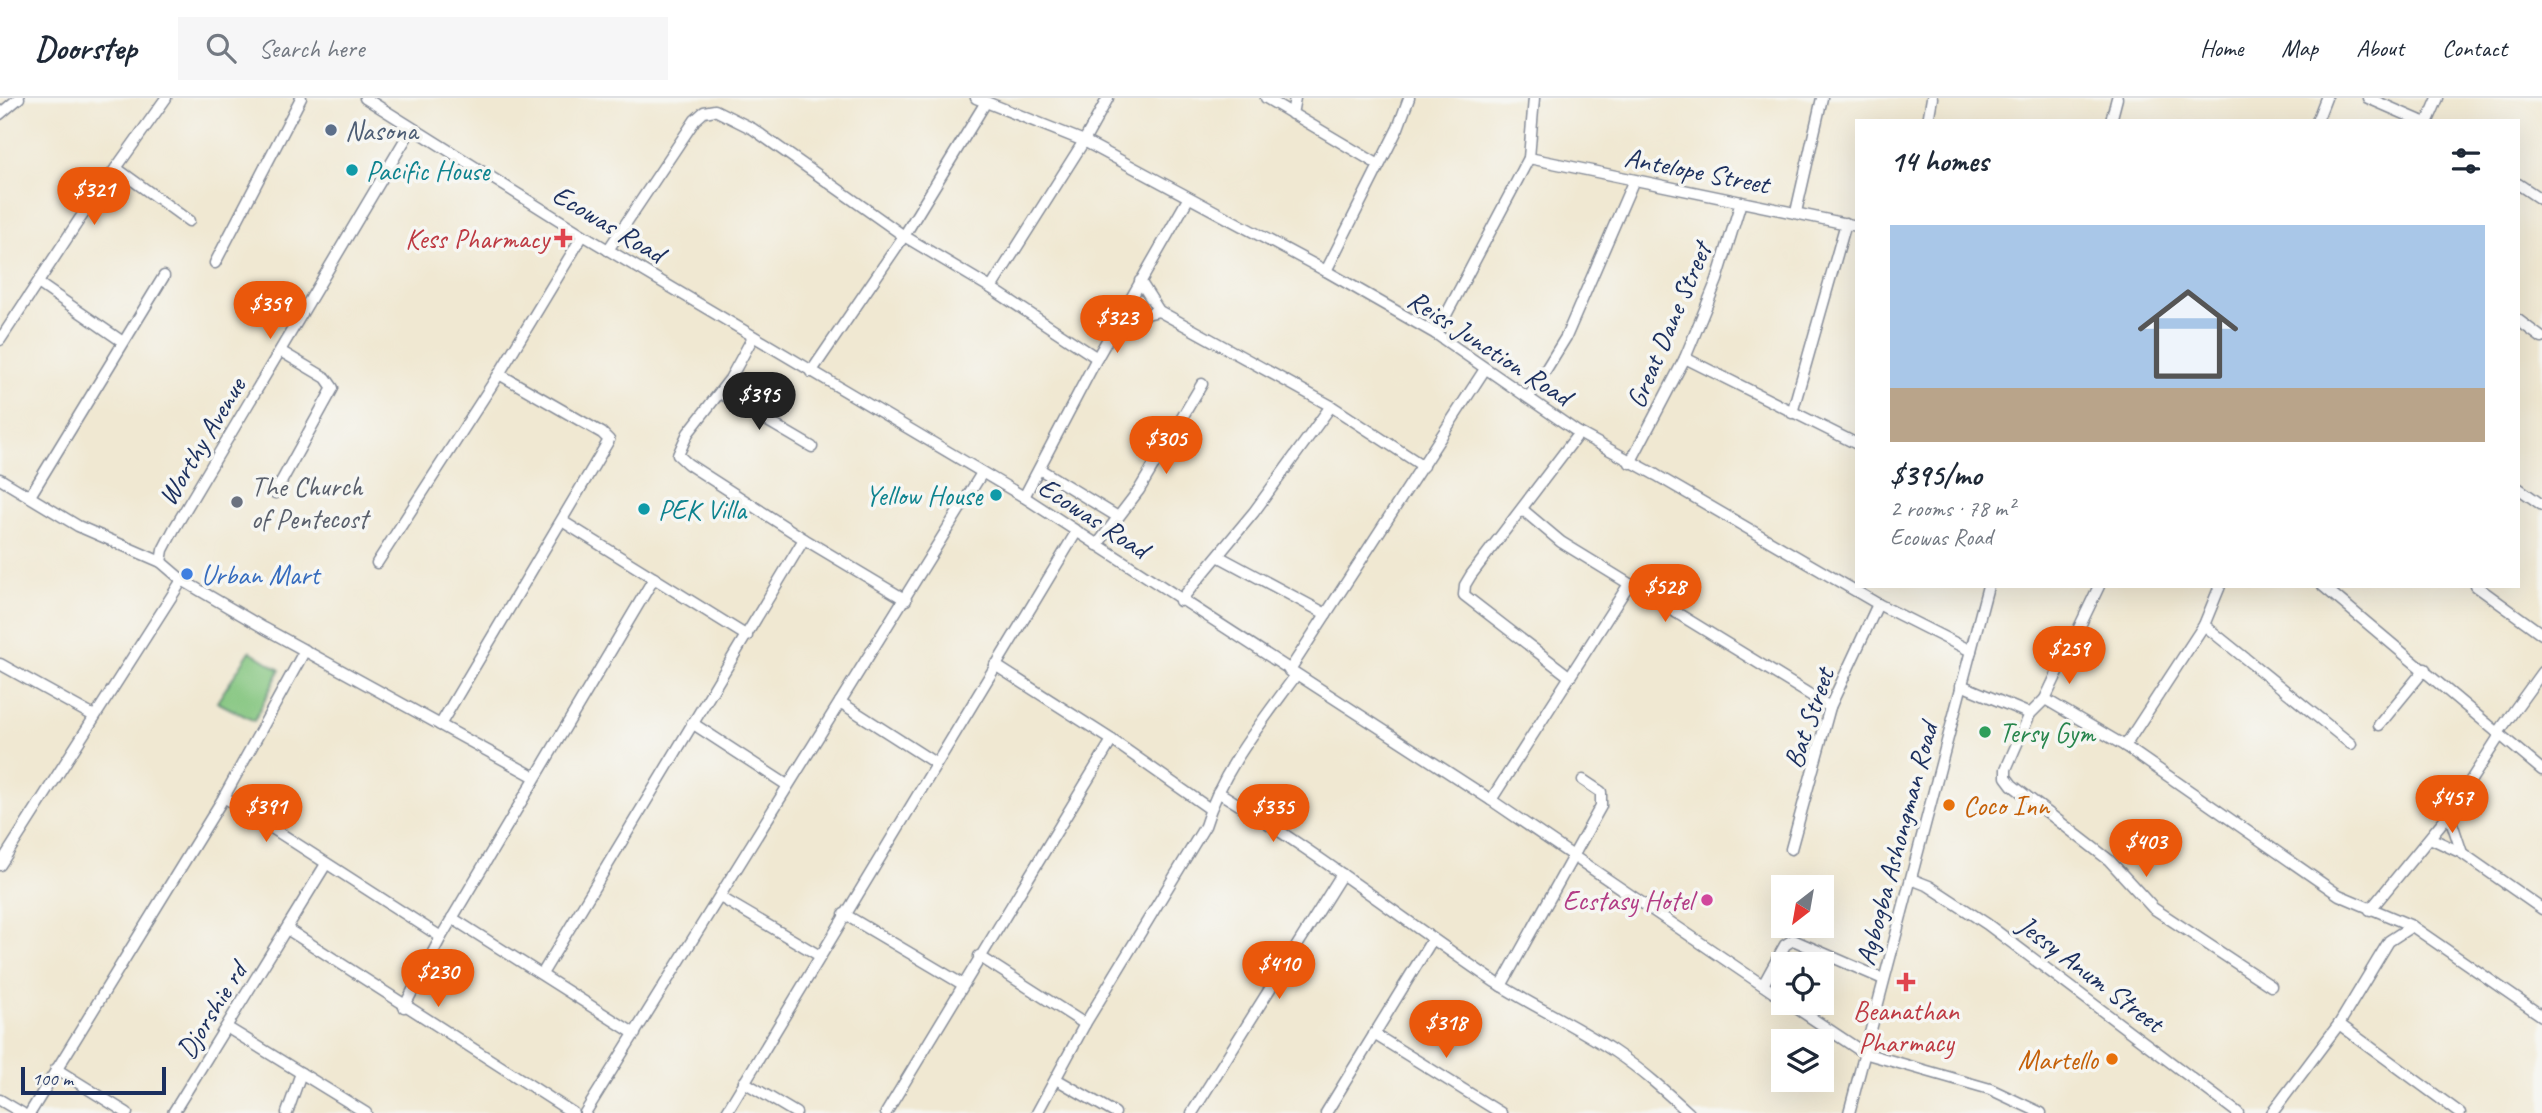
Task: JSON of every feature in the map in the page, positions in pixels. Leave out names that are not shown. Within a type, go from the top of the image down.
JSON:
[{"type":"street","points":[[0,114],[19,98]]},
{"type":"street","points":[[0,341],[166,98]]},
{"type":"street","points":[[215,262],[301,98]]},
{"type":"street","name":"Ecowas Road","points":[[365,98],[583,236],[1077,531],[1180,601],[1491,800],[1771,991]]},
{"type":"street","points":[[991,288],[1084,141],[1108,98]]},
{"type":"street","points":[[1266,98],[1379,166]]},
{"type":"street","points":[[1292,114],[1295,98]]},
{"type":"street","points":[[1326,271],[1379,166],[1409,98]]},
{"type":"street","points":[[1436,334],[1529,158],[1534,98]]},
{"type":"street","points":[[1796,212],[1822,98]]},
{"type":"street","points":[[1928,119],[1932,98]]},
{"type":"street","points":[[2112,119],[2117,98]]},
{"type":"street","points":[[2317,119],[2326,98]]},
{"type":"street","points":[[2368,98],[2416,119]]},
{"type":"street","points":[[2429,119],[2438,98]]},
{"type":"street","points":[[811,372],[904,236],[981,100]]},
{"type":"street","name":"Reiss Junction Road","points":[[981,100],[1084,141],[1326,271],[1436,334],[1579,433],[1878,604],[1971,651]]},
{"type":"street","points":[[608,250],[695,120],[704,111],[715,110],[753,129],[904,236],[991,288],[1097,358]]},
{"type":"street","name":"Worthy Avenue","points":[[161,562],[163,550],[180,519],[282,352],[412,128]]},
{"type":"street","name":"Antelope Street","points":[[1529,158],[1633,182],[1796,212],[1851,225]]},
{"type":"street","points":[[116,168],[189,221]]},
{"type":"street","points":[[1529,397],[1566,337],[1633,182]]},
{"type":"street","points":[[2520,185],[2542,200]]},
{"type":"street","points":[[1024,498],[1041,470],[1097,358],[1188,199]]},
{"type":"street","name":"Great Dane Street","points":[[1630,463],[1685,358],[1717,280],[1741,202]]},
{"type":"street","points":[[1792,413],[1851,225]]},
{"type":"street","points":[[377,562],[499,374],[583,236]]},
{"type":"street","points":[[30,496],[164,276]]},
{"type":"street","points":[[1140,281],[1159,311],[1331,406],[1423,466]]},
{"type":"street","points":[[38,283],[123,342]]},
{"type":"street","points":[[1118,321],[1159,311]]},
{"type":"street","points":[[2520,322],[2542,338]]},
{"type":"street","points":[[753,337],[720,393],[688,433],[678,454],[688,464],[804,540],[906,600]]},
{"type":"street","points":[[275,493],[333,388],[326,378],[282,352]]},
{"type":"street","points":[[1685,358],[1855,443]]},
{"type":"street","points":[[1037,1113],[1085,1024],[1205,826],[1218,792],[1326,614],[1485,369]]},
{"type":"street","points":[[440,725],[608,440],[602,433],[499,374]]},
{"type":"street","points":[[1097,545],[1139,490],[1202,384]]},
{"type":"street","points":[[720,393],[812,447]]},
{"type":"street","points":[[1180,601],[1255,512],[1331,406]]},
{"type":"street","points":[[1570,677],[1464,595],[1465,585],[1471,575],[1579,433]]},
{"type":"street","points":[[1041,470],[1118,517]]},
{"type":"street","points":[[585,1113],[906,600],[982,473]]},
{"type":"street","points":[[0,479],[78,526],[161,562],[182,580],[535,777]]},
{"type":"street","points":[[2520,489],[2542,505]]},
{"type":"street","points":[[1523,510],[1548,533],[1830,707]]},
{"type":"street","points":[[562,521],[747,636]]},
{"type":"street","points":[[726,1113],[1077,531]]},
{"type":"street","points":[[542,974],[804,540]]},
{"type":"street","points":[[1218,556],[1326,614]]},
{"type":"street","points":[[404,1007],[452,918],[654,578]]},
{"type":"street","points":[[0,865],[182,580]]},
{"type":"street","points":[[1491,800],[1629,583]]},
{"type":"street","name":"Agbogba Ashongman Road","points":[[1849,1113],[1987,588]]},
{"type":"street","points":[[2098,588],[2045,699],[2030,714],[2006,777],[2012,785],[2109,860],[2153,908],[2271,986]]},
{"type":"street","points":[[2125,746],[2204,625],[2219,588]]},
{"type":"street","points":[[2325,588],[2542,770]]},
{"type":"street","points":[[2479,588],[2542,634]]},
{"type":"street","name":"Bat Street","points":[[1791,849],[1830,707],[1878,604]]},
{"type":"street","points":[[2204,625],[2351,744]]},
{"type":"street","points":[[30,1113],[224,797],[305,650]]},
{"type":"street","points":[[0,664],[94,716]]},
{"type":"street","points":[[995,665],[1112,740],[1210,809]]},
{"type":"street","points":[[2379,725],[2425,669]]},
{"type":"street","points":[[2370,910],[2449,814],[2542,672]]},
{"type":"street","points":[[1961,685],[2030,714]]},
{"type":"street","points":[[2045,699],[2125,746],[2339,895],[2412,926],[2542,1016]]},
{"type":"street","points":[[840,702],[935,763]]},
{"type":"street","points":[[692,723],[788,785]]},
{"type":"street","points":[[886,1113],[1112,740]]},
{"type":"street","points":[[1501,986],[1574,856],[1603,797],[1601,792],[1583,780]]},
{"type":"street","points":[[1218,792],[1298,841],[1432,940],[1501,986],[1614,1051],[1655,1082],[1689,1113]]},
{"type":"street","points":[[224,797],[441,937]]},
{"type":"street","points":[[2449,814],[2462,853]]},
{"type":"street","points":[[2430,838],[2462,853],[2542,909]]},
{"type":"street","name":"Djorshie rd","points":[[173,1113],[228,1028],[326,864]]},
{"type":"street","points":[[1192,1113],[1342,874]]},
{"type":"street","name":"Jessy Anum Street","points":[[1911,879],[1929,886],[1987,924],[2238,1113]]},
{"type":"street","points":[[720,897],[820,956]]},
{"type":"street","points":[[844,914],[962,984]]},
{"type":"street","points":[[2387,916],[2389,941]]},
{"type":"street","points":[[452,918],[635,1034]]},
{"type":"street","points":[[2272,1113],[2339,1024],[2389,941],[2412,926]]},
{"type":"street","points":[[287,929],[404,1007],[573,1113]]},
{"type":"street","points":[[1326,1113],[1432,940]]},
{"type":"street","points":[[1763,985],[1785,945],[1793,940],[1883,979]]},
{"type":"street","points":[[979,956],[1085,1024]]},
{"type":"street","points":[[1808,1015],[1864,1053],[1990,1089],[2040,1113]]},
{"type":"street","points":[[2339,1024],[2460,1113]]},
{"type":"street","points":[[228,1028],[366,1113]]},
{"type":"street","points":[[1374,1034],[1501,1113]]},
{"type":"street","points":[[56,1069],[127,1113]]},
{"type":"street","points":[[287,1113],[301,1073]]},
{"type":"street","points":[[1056,1079],[1115,1113]]},
{"type":"street","points":[[744,1082],[796,1113]]},
{"type":"street","points":[[0,1100],[22,1113]]},
{"type":"green space","points":[[250,651],[280,670],[254,721],[217,702]]},
{"type":"place","name":"Nasona","points":[[331,130]]},
{"type":"place","name":"Pacific House","points":[[352,170]]},
{"type":"place","name":"Kess Pharmacy","points":[[563,238]]},
{"type":"place","name":"Yellow House","points":[[996,495]]},
{"type":"place","name":"The Church of Pentecost","points":[[237,502]]},
{"type":"place","name":"PEK Villa","points":[[644,509]]},
{"type":"place","name":"Urban Mart","points":[[187,574]]},
{"type":"place","name":"Tersy Gym","points":[[1985,732]]},
{"type":"place","name":"Coco Inn","points":[[1949,805]]},
{"type":"place","name":"Ecstasy Hotel","points":[[1707,900]]},
{"type":"place","name":"Beanathan Pharmacy","points":[[1906,982]]},
{"type":"place","name":"Martello","points":[[2112,1059]]}]
